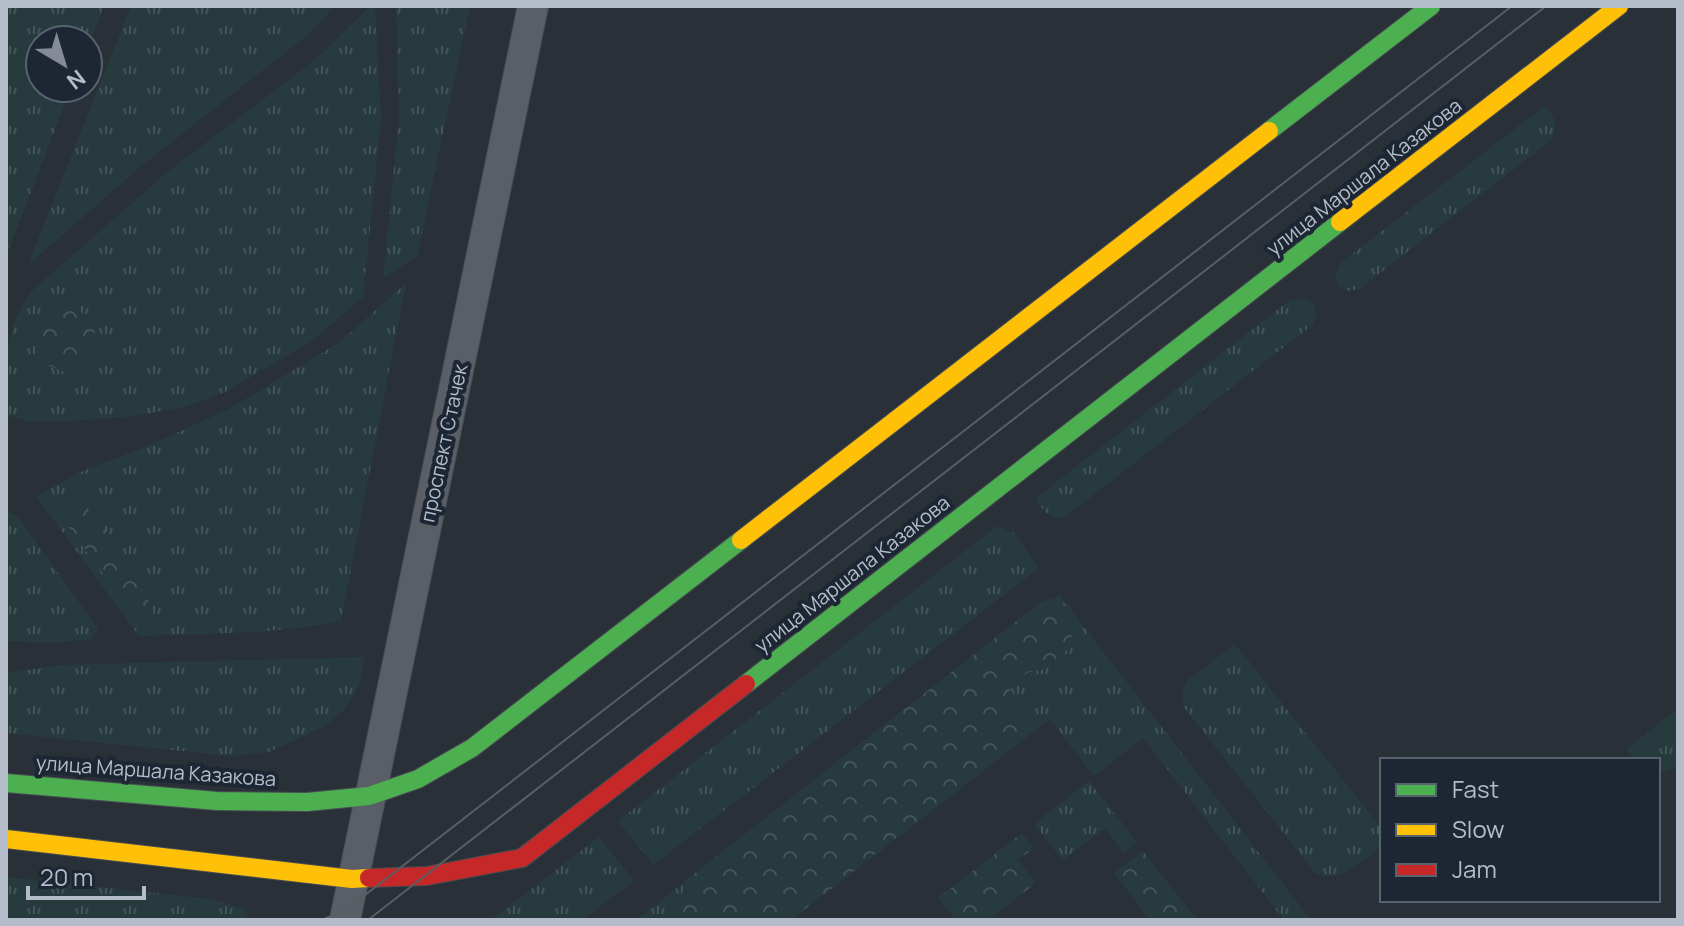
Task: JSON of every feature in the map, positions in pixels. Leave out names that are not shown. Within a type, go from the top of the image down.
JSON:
[{"type":"street","name":"проспект Стачек","points":[[345,920],[533,6]]},
{"type":"street","name":"улица Маршала Казакова","points":[[6,783],[217,801],[307,802],[369,796],[418,779],[472,748],[1431,6]]},
{"type":"street","name":"улица Маршала Казакова","points":[[6,839],[352,879],[427,876],[522,858],[1619,6]]},
{"type":"green space","points":[[6,6],[104,6],[97,24],[24,24],[24,104],[65,104],[6,257]]},
{"type":"green space","points":[[131,6],[335,6],[310,33],[140,167],[28,265],[92,104],[104,104],[104,74]]},
{"type":"green space","points":[[370,6],[375,6],[381,120],[363,297],[312,341],[225,392],[184,407],[134,416],[73,421],[31,422],[6,415],[6,366],[11,335],[22,306],[32,291],[165,174],[316,59]]},
{"type":"green space","points":[[396,6],[470,6],[417,256],[383,278],[399,119]]},
{"type":"green space","points":[[1545,106],[1555,123],[1550,141],[1361,288],[1349,291],[1337,286],[1336,274],[1342,262]]},
{"type":"green space","points":[[406,283],[341,621],[266,631],[139,636],[36,496],[83,471],[229,409],[340,342]]},
{"type":"green space","points":[[1305,299],[1314,305],[1317,315],[1312,325],[1066,516],[1057,519],[1045,512],[1035,499],[1290,300]]},
{"type":"green space","points":[[52,303],[75,304],[95,329],[92,362],[69,374],[38,361],[35,343],[43,333]]},
{"type":"green space","points":[[74,498],[101,525],[124,556],[144,591],[158,626],[146,632],[56,510],[58,500]]},
{"type":"green space","points":[[7,511],[18,517],[98,629],[91,639],[52,643],[6,641]]},
{"type":"green space","points":[[997,526],[1014,533],[1039,568],[653,865],[618,821]]},
{"type":"green space","points":[[1060,596],[1311,920],[1284,920],[1143,738],[1094,776],[1050,719],[791,920],[636,920],[1041,602]]},
{"type":"green space","points":[[1050,600],[1067,604],[1077,617],[1069,648],[1042,670],[1029,672],[1012,681],[1011,704],[1016,714],[1026,722],[1028,735],[791,920],[683,920],[677,914],[685,881],[1041,602]]},
{"type":"green space","points":[[1235,644],[1380,826],[1380,847],[1342,873],[1325,876],[1315,873],[1183,706],[1182,691],[1188,680]]},
{"type":"green space","points":[[364,657],[359,685],[346,708],[325,726],[269,752],[231,756],[6,733],[6,673],[61,665]]},
{"type":"green space","points":[[1678,708],[1678,767],[1660,772],[1660,758],[1634,758],[1627,749]]},
{"type":"green space","points":[[1089,781],[1137,842],[1124,853],[1105,828],[1063,860],[1034,824]]},
{"type":"green space","points":[[1022,833],[1034,848],[1018,860],[1036,883],[988,920],[956,920],[938,898]]},
{"type":"green space","points":[[599,837],[634,881],[582,920],[491,920]]},
{"type":"green space","points":[[1143,851],[1197,920],[1150,920],[1114,873]]},
{"type":"green space","points":[[6,877],[210,899],[245,909],[249,920],[6,920]]},
{"type":"tram line","points":[[322,920],[347,909],[1512,6]]},
{"type":"tram line","points":[[368,920],[1546,6]]},
{"type":"traffic: fast","points":[[1269,131],[1431,6]]},
{"type":"traffic: fast","points":[[746,684],[1340,222]]},
{"type":"traffic: fast","points":[[6,783],[217,801],[307,802],[369,796],[418,779],[472,748],[741,540]]},
{"type":"traffic: slow","points":[[1340,222],[1619,6]]},
{"type":"traffic: slow","points":[[741,540],[1269,131]]},
{"type":"traffic: slow","points":[[6,839],[352,879],[369,878]]},
{"type":"traffic: jam","points":[[369,878],[427,876],[522,858],[746,684]]}]
